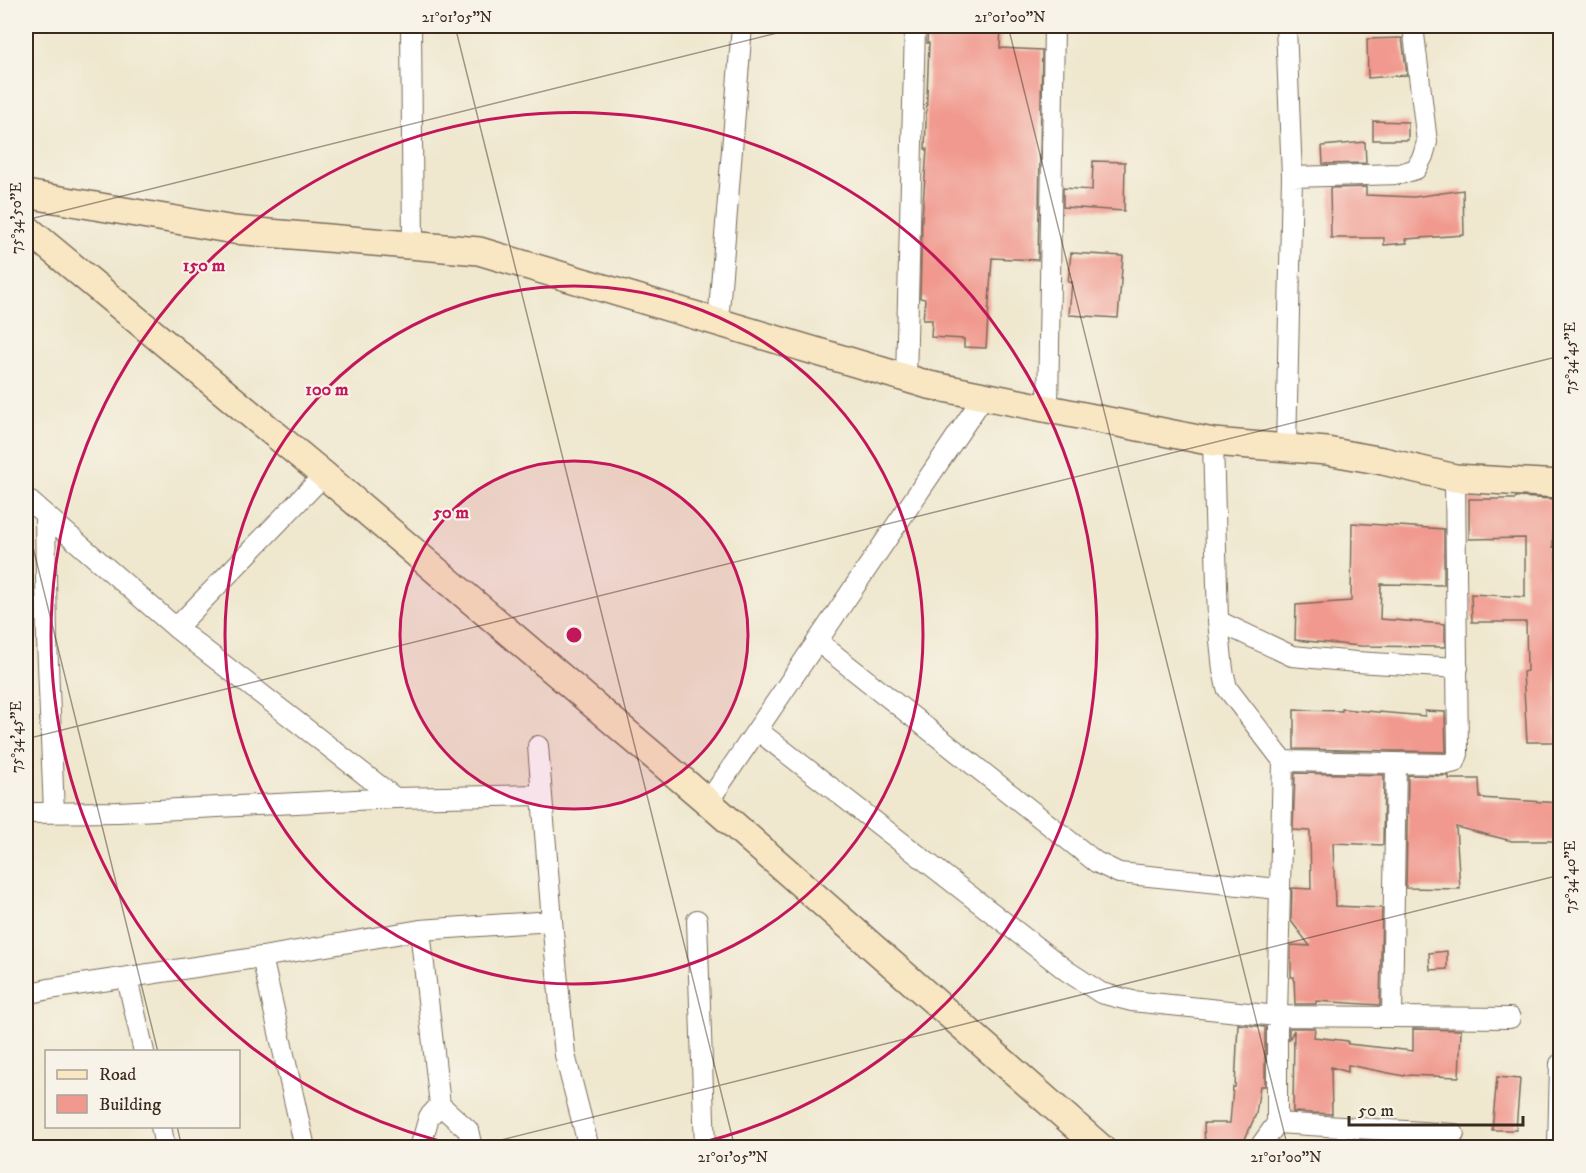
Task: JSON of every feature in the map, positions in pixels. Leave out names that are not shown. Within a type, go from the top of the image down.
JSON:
[{"type":"main road","points":[[26,194],[234,230],[478,251],[929,385],[1213,442],[1327,451],[1455,478],[1560,486]]},
{"type":"main road","points":[[26,228],[324,475],[708,802],[1101,1148]]},
{"type":"street","points":[[411,26],[413,246]]},
{"type":"street","points":[[718,322],[742,26]]},
{"type":"street","points":[[906,378],[915,26]]},
{"type":"street","points":[[1048,408],[1054,26]]},
{"type":"street","points":[[1286,448],[1292,177],[1287,26]]},
{"type":"street","points":[[1292,177],[1400,174],[1416,169],[1427,142],[1413,26]]},
{"type":"street","points":[[708,802],[984,396]]},
{"type":"street","points":[[1213,442],[1218,621],[1222,670],[1227,688],[1283,761],[1277,1016],[1278,1123],[1259,1148]]},
{"type":"street","points":[[176,628],[324,475]]},
{"type":"street","points":[[1283,761],[1447,764],[1455,762],[1458,754],[1455,478]]},
{"type":"street","points":[[26,498],[176,628],[395,798]]},
{"type":"street","points":[[45,514],[54,813]]},
{"type":"street","points":[[1218,621],[1292,656],[1458,668]]},
{"type":"street","points":[[817,641],[1096,862],[1119,873],[1279,890]]},
{"type":"street","points":[[757,730],[1067,971],[1101,993],[1132,1001],[1277,1016],[1510,1018]]},
{"type":"street","points":[[538,746],[565,1055],[589,1148]]},
{"type":"street","points":[[1392,1017],[1396,763]]},
{"type":"street","points":[[26,813],[129,811],[395,798],[542,795]]},
{"type":"street","points":[[697,920],[705,1148]]},
{"type":"street","points":[[26,994],[420,930],[552,921]]},
{"type":"street","points":[[420,930],[440,1105],[468,1130],[472,1148]]},
{"type":"street","points":[[262,957],[305,1148]]},
{"type":"street","points":[[128,978],[144,1050]]},
{"type":"street","points":[[1558,1148],[1560,1064]]},
{"type":"street","points":[[420,1148],[429,1117],[440,1105]]},
{"type":"street","points":[[1278,1123],[1454,1134]]},
{"type":"street","points":[[160,1128],[165,1148]]},
{"type":"building","points":[[928,26],[1001,26],[1000,48],[1042,50],[1038,260],[992,258],[986,348],[964,347],[964,339],[931,337],[932,320],[923,320],[925,299],[920,298],[927,149],[925,149]]},
{"type":"building","points":[[1402,38],[1407,75],[1368,78],[1367,39]]},
{"type":"building","points":[[1373,121],[1408,122],[1408,140],[1373,140]]},
{"type":"building","points":[[1365,142],[1366,163],[1323,164],[1322,146]]},
{"type":"building","points":[[1093,161],[1125,162],[1124,211],[1063,207],[1063,188],[1092,190]]},
{"type":"building","points":[[1366,187],[1366,195],[1414,197],[1463,190],[1464,235],[1406,239],[1407,243],[1384,245],[1384,238],[1331,238],[1330,188]]},
{"type":"building","points":[[1071,253],[1123,256],[1118,318],[1069,315],[1072,282],[1068,282]]},
{"type":"building","points":[[1516,497],[1554,499],[1557,742],[1527,742],[1523,672],[1527,671],[1526,622],[1472,622],[1471,594],[1525,597],[1525,538],[1469,539],[1469,499],[1515,499]]},
{"type":"building","points":[[1352,523],[1444,529],[1444,585],[1381,584],[1380,619],[1445,624],[1445,647],[1361,646],[1295,640],[1296,605],[1351,601]]},
{"type":"building","points":[[1342,709],[1425,716],[1425,711],[1445,712],[1446,752],[1294,749],[1294,710],[1342,711]]},
{"type":"building","points":[[1295,773],[1384,775],[1383,845],[1333,843],[1335,906],[1382,908],[1380,1005],[1316,1001],[1316,1004],[1295,1004],[1294,977],[1291,977],[1291,945],[1310,946],[1291,921],[1292,888],[1311,889],[1310,831],[1293,830]]},
{"type":"building","points":[[1408,775],[1479,779],[1480,798],[1560,803],[1560,841],[1512,841],[1456,827],[1460,889],[1406,888]]},
{"type":"building","points":[[1447,951],[1447,969],[1430,970],[1429,953]]},
{"type":"building","points":[[1238,1024],[1265,1027],[1265,1086],[1260,1086],[1256,1114],[1241,1148],[1205,1148],[1204,1123],[1230,1123],[1233,1087],[1235,1087]]},
{"type":"building","points":[[1289,1028],[1315,1028],[1314,1037],[1348,1041],[1348,1044],[1413,1051],[1413,1029],[1461,1030],[1459,1077],[1404,1076],[1348,1065],[1348,1072],[1331,1067],[1332,1114],[1293,1112],[1294,1030],[1289,1040]]},
{"type":"building","points":[[1497,1077],[1520,1079],[1516,1130],[1492,1130]]}]
